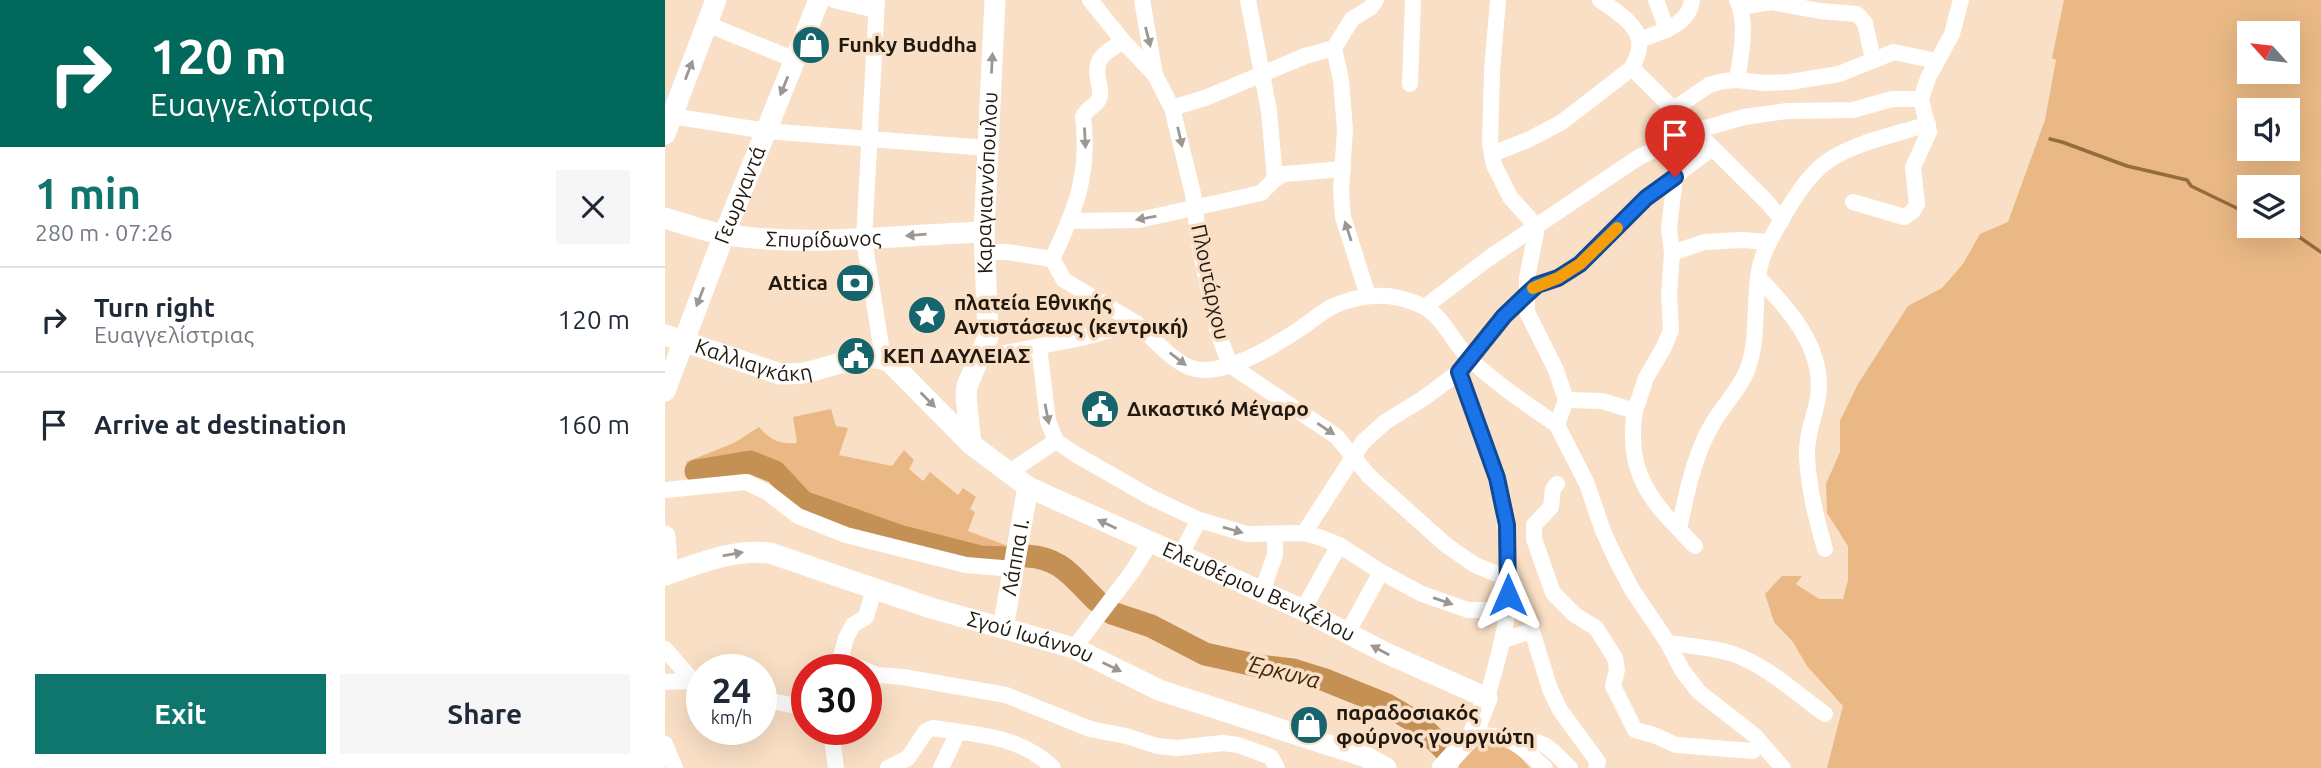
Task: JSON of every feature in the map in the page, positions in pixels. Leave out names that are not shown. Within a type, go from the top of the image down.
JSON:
[{"type":"main road","name":"Γεωργαντά","points":[[665,391],[674,338],[724,234],[818,0]]},
{"type":"main road","name":"Καραγιαννόπουλου","points":[[971,444],[967,386],[988,337],[985,242],[995,0]]},
{"type":"main road","points":[[669,125],[713,1]]},
{"type":"main road","name":"Σπυρίδωνος","points":[[665,218],[724,234],[773,240],[864,240],[931,234],[985,242]]},
{"type":"main road","name":"Καλλιαγκάκη","points":[[674,338],[780,374],[800,373],[869,357],[883,358]]},
{"type":"main road","name":"Ελευθέριου Βενιζέλου","points":[[883,358],[971,444],[1028,487],[1303,610],[1386,653],[1487,698]]},
{"type":"main road","name":"Λάππα Ι.","points":[[1003,628],[1028,487]]},
{"type":"main road","points":[[665,536],[666,574]]},
{"type":"main road","name":"Σγού Ιωάννου","points":[[666,574],[727,554],[752,551],[770,553],[931,608],[1074,648],[1159,690],[1364,763],[1386,768]]},
{"type":"main road","points":[[1442,768],[1473,734],[1487,698]]},
{"type":"street","points":[[834,0],[876,5],[864,240],[883,358]]},
{"type":"street","name":"Πλουτάρχου","points":[[1090,0],[1155,75],[1172,108],[1193,194],[1200,249],[1218,332],[1230,365],[1336,436],[1352,459],[1369,476],[1446,545],[1475,565],[1509,579]]},
{"type":"street","points":[[1142,0],[1155,75]]},
{"type":"street","points":[[1248,0],[1263,73],[1275,179]]},
{"type":"street","points":[[1172,108],[1205,98],[1263,73],[1333,48],[1352,19],[1370,8],[1377,0]]},
{"type":"street","points":[[1410,84],[1413,0]]},
{"type":"street","points":[[1498,0],[1492,71],[1492,154],[1502,184],[1537,227],[1526,295],[1527,312],[1556,370],[1566,400],[1557,425]]},
{"type":"street","points":[[1492,154],[1530,139],[1562,122],[1632,68],[1638,54],[1639,40],[1635,29],[1600,0]]},
{"type":"street","points":[[1656,0],[1667,30]]},
{"type":"street","points":[[1639,40],[1667,30],[1685,19],[1692,0]]},
{"type":"street","points":[[1853,202],[1904,217],[1912,212],[1917,204],[1913,167],[1929,132],[1921,99],[1936,61],[1952,34],[1961,0]]},
{"type":"street","points":[[1737,80],[1743,32],[1739,3],[1771,2],[1820,11],[1849,12],[1862,18],[1865,23],[1873,59]]},
{"type":"street","points":[[707,24],[795,60]]},
{"type":"street","points":[[1052,259],[1070,221],[1082,185],[1086,158],[1083,117],[1085,111],[1096,104],[1100,93],[1097,62],[1123,41]]},
{"type":"street","points":[[1333,48],[1341,80],[1345,129],[1341,191],[1343,217],[1368,296]]},
{"type":"street","points":[[1675,109],[1709,85],[1737,80],[1790,82],[1839,74],[1894,52],[1936,61]]},
{"type":"street","points":[[1632,68],[1767,202],[1781,220]]},
{"type":"street","points":[[1426,306],[1489,258],[1639,157],[1695,131],[1744,117],[1787,111],[1853,110],[1892,99],[1921,99]]},
{"type":"street","points":[[1679,529],[1689,482],[1702,447],[1716,419],[1745,377],[1753,354],[1758,277],[1768,242],[1793,199],[1820,167],[1852,148],[1928,124]]},
{"type":"street","points":[[669,125],[987,148]]},
{"type":"street","points":[[1304,533],[1363,442],[1384,422],[1424,398],[1459,372],[1504,316],[1537,285],[1558,278],[1580,264],[1646,198],[1712,148]]},
{"type":"street","points":[[1070,221],[1139,220],[1261,193],[1284,174],[1343,169]]},
{"type":"street","points":[[1675,177],[1669,229],[1672,253],[1669,295],[1671,330],[1646,378],[1635,411],[1632,445],[1641,478],[1654,500],[1695,546]]},
{"type":"street","points":[[985,242],[1007,252],[1052,259]]},
{"type":"street","points":[[1672,253],[1704,242],[1768,242]]},
{"type":"street","points":[[1052,259],[1064,280],[1136,323],[1188,367],[1203,371],[1230,365],[1252,356],[1338,304],[1368,296],[1396,297],[1426,306],[1439,316],[1469,358],[1557,425],[1587,484],[1614,555],[1631,588],[1668,643],[1682,670],[1699,692],[1783,768]]},
{"type":"street","points":[[1758,277],[1790,311],[1807,338],[1818,368],[1818,396],[1806,453],[1825,550]]},
{"type":"street","points":[[980,359],[1136,323]]},
{"type":"street","points":[[1039,346],[1048,421],[1056,441],[1150,497],[1199,520],[1247,534],[1304,533],[1319,537],[1339,545],[1422,594],[1468,610],[1507,610]]},
{"type":"street","points":[[1459,372],[1497,478],[1507,525],[1507,610],[1503,640],[1487,698]]},
{"type":"street","points":[[1566,400],[1602,401],[1635,411]]},
{"type":"street","points":[[1007,473],[1056,441]]},
{"type":"street","points":[[665,490],[746,482],[767,492],[798,516],[846,535],[966,565],[1014,569]]},
{"type":"street","points":[[1557,484],[1553,489],[1551,507],[1534,525],[1534,539],[1553,593],[1575,615],[1597,628],[1615,659],[1617,670],[1612,686],[1635,730],[1676,745],[1704,749],[1753,743]]},
{"type":"street","points":[[1180,556],[1199,520]]},
{"type":"street","points":[[1262,592],[1275,555],[1275,535]]},
{"type":"street","points":[[1074,648],[1132,572],[1150,543]]},
{"type":"street","points":[[1303,610],[1339,545]]},
{"type":"street","points":[[1348,632],[1381,572]]},
{"type":"street","points":[[843,654],[852,625],[867,615],[874,589]]},
{"type":"street","points":[[1503,640],[1532,631],[1550,689],[1560,710],[1598,762],[1596,768]]},
{"type":"street","points":[[1668,643],[1730,653],[1750,661],[1775,676],[1825,715]]},
{"type":"street","points":[[665,649],[686,671]]},
{"type":"street","points":[[882,675],[1006,695],[1090,729],[1157,746],[1177,748],[1223,743],[1238,745],[1271,757],[1277,768]]},
{"type":"street","points":[[665,682],[686,682]]},
{"type":"street","points":[[888,768],[908,758],[929,729],[974,732],[1014,743],[1039,755],[1053,768]]},
{"type":"street","points":[[941,768],[958,732]]},
{"type":"street","points":[[1473,734],[1500,736],[1518,743],[1545,768]]},
{"type":"street","points":[[1518,743],[1532,740],[1544,744],[1570,768]]},
{"type":"street","points":[[1749,768],[1753,743]]},
{"type":"street","points":[[665,744],[675,768]]},
{"type":"street","points":[[833,745],[837,768]]},
{"type":"shaded area","points":[[2064,0],[2321,0],[2321,768],[1827,768],[1843,706],[1807,666],[1793,642],[1774,622],[1765,594],[1782,576],[1802,576],[1796,584],[1819,599],[1843,599],[1848,580],[1848,546],[1827,513],[1826,484],[1840,452],[1840,421],[1858,384],[1908,306],[1942,288],[1963,264],[1980,234],[2008,222],[2045,120],[2056,60],[2052,58]]},
{"type":"shaded area","points":[[831,409],[836,426],[848,428],[839,455],[892,466],[904,450],[914,460],[909,469],[923,481],[930,472],[958,495],[963,488],[976,497],[970,509],[975,512],[968,531],[1008,546],[1006,552],[988,552],[905,534],[805,499],[776,469],[751,460],[688,470],[686,462],[734,443],[759,427],[776,441],[797,443],[793,417]]},
{"type":"shaded area","points":[[1498,738],[1514,749],[1530,768],[1459,768],[1459,762],[1476,747]]},
{"type":"waterway","points":[[2050,139],[2127,166],[2187,180],[2191,186],[2237,208]]},
{"type":"waterway","points":[[2300,238],[2321,252]]},
{"type":"waterway","name":"Έρκυνα","points":[[696,471],[750,462],[775,472],[803,502],[902,537],[980,557],[1007,558]]},
{"type":"waterway","name":"Έρκυνα","points":[[1027,556],[1049,560],[1066,570],[1096,600]]},
{"type":"waterway","name":"Έρκυνα","points":[[1112,613],[1151,626],[1205,654],[1259,666],[1293,670],[1387,705],[1419,724],[1446,751]]},
{"type":"slow traffic","points":[[1533,288],[1558,278],[1580,264],[1617,228]]},
{"type":"place","name":"Funky Buddha","points":[[811,45]]},
{"type":"place","name":"Attica","points":[[855,283]]},
{"type":"place","name":"πλατεία Εθνικής Αντιστάσεως (κεντρική)","points":[[927,315]]},
{"type":"place","name":"ΚΕΠ ΔΑΥΛΕΙΑΣ","points":[[856,356]]},
{"type":"place","name":"Δικαστικό Μέγαρο","points":[[1100,409]]},
{"type":"place","name":"παραδοσιακός φούρνος γουργιώτη","points":[[1309,725]]},
{"type":"route","points":[[1508,595],[1507,525],[1497,478],[1459,372],[1504,316],[1537,285],[1558,278],[1580,264],[1646,198],[1675,177]]}]
